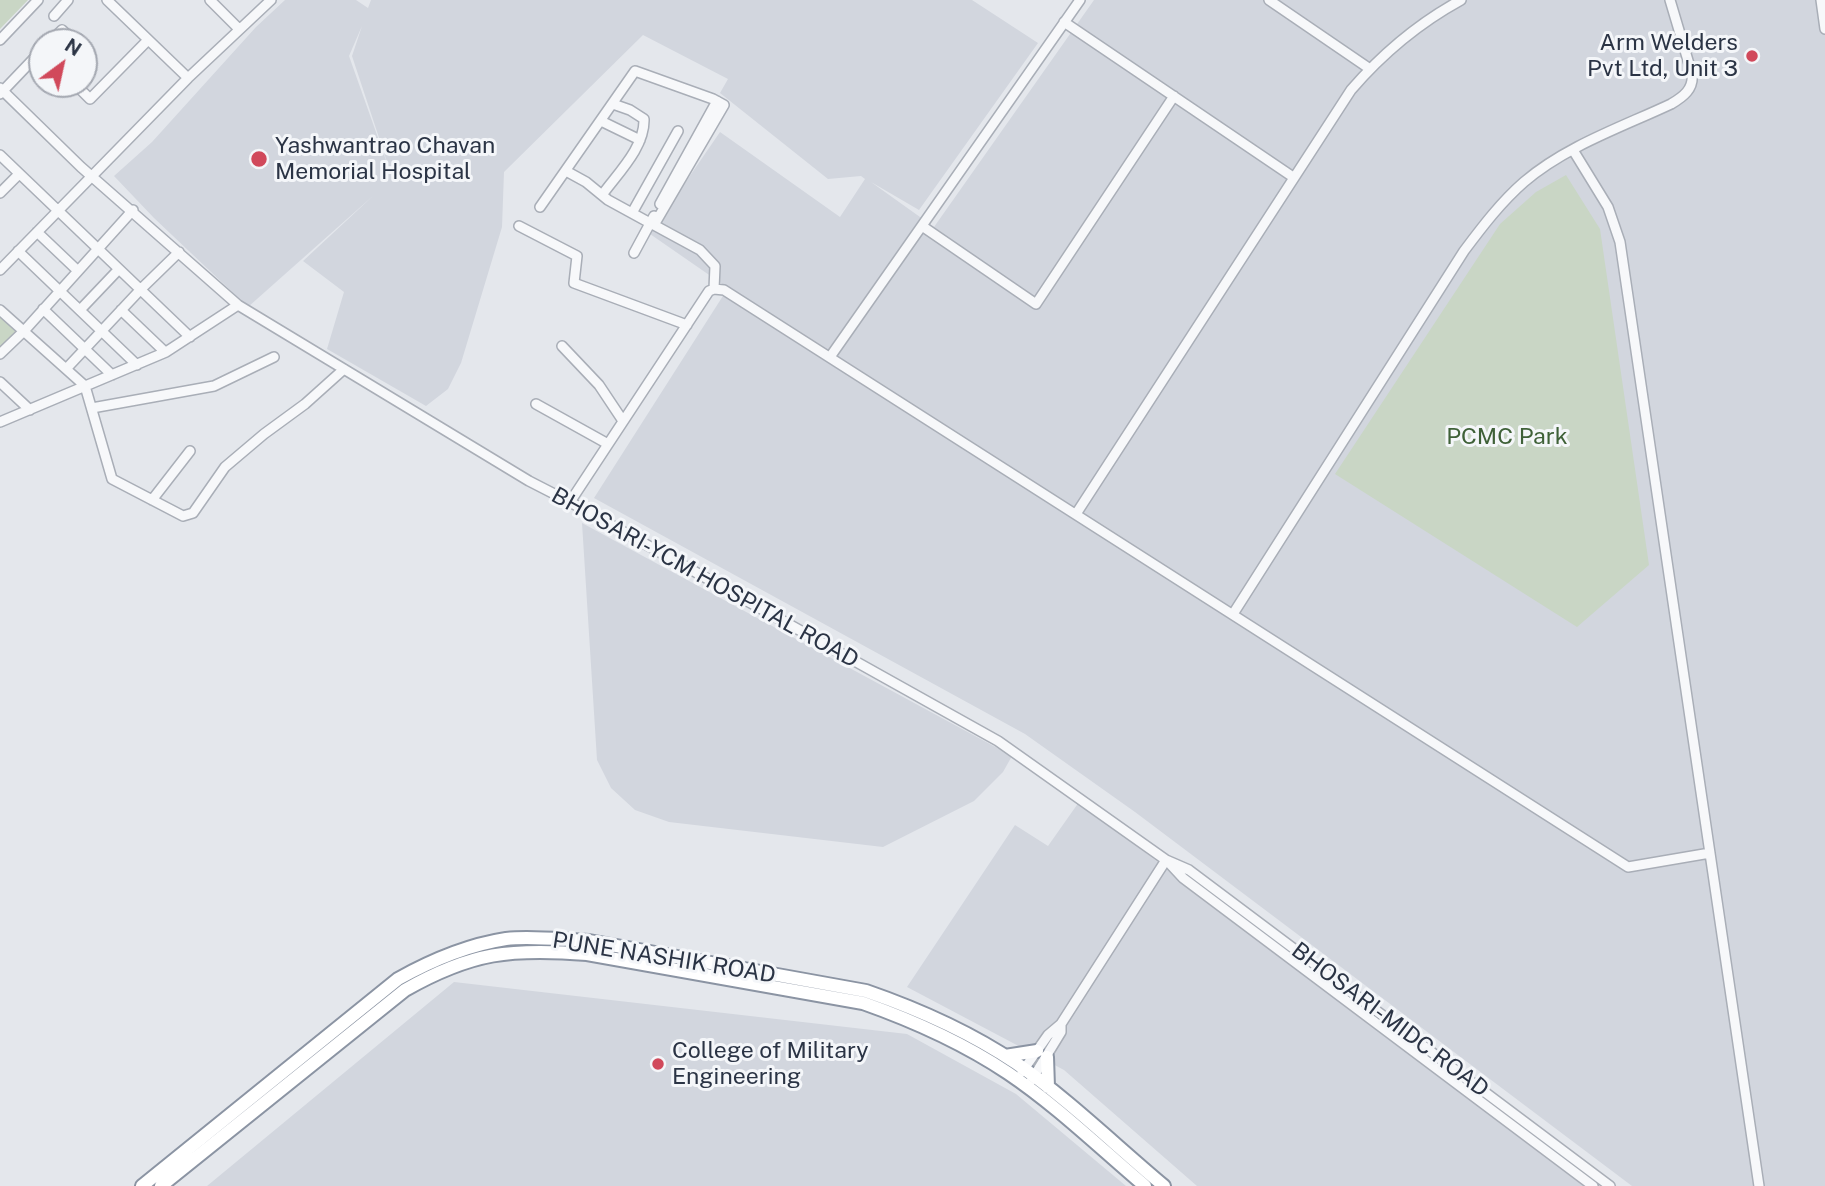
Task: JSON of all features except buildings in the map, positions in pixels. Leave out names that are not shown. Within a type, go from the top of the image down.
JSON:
[{"type":"highway","name":"PUNE NASHIK ROAD","points":[[161,1186],[194,1151],[398,979],[429,962],[462,949],[506,939],[545,939],[589,942],[866,991],[925,1013],[1004,1056],[1145,1186]]},
{"type":"highway","name":"PUNE NASHIK ROAD","points":[[142,1186],[194,1151],[405,990],[435,973],[466,961],[508,952],[545,951],[587,954],[863,1003],[920,1024],[1048,1087],[1164,1186]]},
{"type":"highway","points":[[1004,1056],[1042,1054],[1048,1087]]},
{"type":"street","points":[[0,40],[38,0]]},
{"type":"street","points":[[54,16],[68,0]]},
{"type":"street","points":[[107,0],[188,78]]},
{"type":"street","points":[[210,0],[239,29]]},
{"type":"street","points":[[0,270],[188,78],[271,0]]},
{"type":"street","points":[[830,357],[1080,0]]},
{"type":"street","points":[[1269,0],[1370,69]]},
{"type":"street","points":[[1076,514],[1331,119],[1370,69],[1411,33],[1442,10],[1461,0]]},
{"type":"street","points":[[1233,614],[1471,242],[1509,196],[1544,167],[1573,150],[1671,104],[1690,87],[1693,80],[1689,56],[1670,0]]},
{"type":"street","points":[[1821,0],[1825,29]]},
{"type":"street","points":[[1065,22],[1293,177]]},
{"type":"street","points":[[98,91],[148,40]]},
{"type":"street","points":[[28,65],[1,91],[81,167],[93,175]]},
{"type":"street","points":[[540,207],[635,71],[717,101],[724,105],[636,255]]},
{"type":"street","points":[[922,226],[1036,303],[1174,96]]},
{"type":"street","points":[[602,195],[645,132],[644,119],[631,110],[612,104]]},
{"type":"street","points":[[601,121],[640,140]]},
{"type":"street","points":[[632,213],[678,131]]},
{"type":"street","points":[[1573,150],[1608,207],[1620,242],[1759,1186]]},
{"type":"street","points":[[0,155],[190,337]]},
{"type":"street","points":[[566,171],[586,181],[602,195],[632,213],[700,250],[715,266],[714,289]]},
{"type":"street","points":[[0,193],[19,174]]},
{"type":"street","name":"BHOSARI-YCM HOSPITAL ROAD","points":[[93,175],[238,304],[529,481],[998,741],[1166,860]]},
{"type":"street","points":[[0,354],[133,211]]},
{"type":"street","points":[[519,226],[577,256],[574,284],[687,325]]},
{"type":"street","points":[[37,232],[78,271]]},
{"type":"street","points":[[18,251],[137,365]]},
{"type":"street","points":[[66,369],[179,252]]},
{"type":"street","points":[[80,310],[119,269]]},
{"type":"street","points":[[570,502],[709,291],[714,289],[728,292],[1628,867],[1710,853]]},
{"type":"street","points":[[0,422],[165,352],[238,304]]},
{"type":"street","points":[[43,309],[112,375]]},
{"type":"street","points":[[0,310],[85,386],[112,480],[183,516],[190,515],[225,467],[305,404],[344,369]]},
{"type":"street","points":[[121,310],[165,352]]},
{"type":"street","points":[[562,346],[599,385],[623,421]]},
{"type":"street","points":[[92,408],[214,386],[274,358]]},
{"type":"street","points":[[0,382],[30,410]]},
{"type":"street","points":[[536,404],[608,444]]},
{"type":"street","points":[[152,500],[190,451]]},
{"type":"street","points":[[1025,1078],[1061,1032],[1061,1024],[1166,860]]},
{"type":"street","name":"BHOSARI-MIDC ROAD","points":[[1166,860],[1182,878],[1593,1186]]},
{"type":"street","name":"BHOSARI-MIDC ROAD","points":[[1166,860],[1189,870],[1610,1186]]},
{"type":"shaded area","points":[[285,0],[356,0],[368,8],[371,0],[972,0],[1038,43],[919,210],[871,182],[934,227],[1094,0],[1825,0],[1825,1186],[1632,1186],[1135,812],[1025,734],[594,498],[728,288],[650,234],[720,132],[840,217],[865,179],[861,176],[828,179],[720,93],[728,79],[643,35],[504,172],[502,227],[461,363],[448,389],[426,406],[327,349],[344,292],[303,261],[374,195],[248,307],[114,176],[152,142],[256,27]],"holes":[[[362,26],[352,56],[393,180],[349,56]]]},
{"type":"shaded area","points":[[582,523],[1012,756],[1003,772],[974,801],[883,847],[669,822],[635,810],[611,788],[597,760]]},
{"type":"shaded area","points":[[1079,802],[1589,1186],[1197,1186],[1064,1070],[907,987],[1015,825],[1048,846]]},
{"type":"shaded area","name":"College of Military Engineering","points":[[454,982],[907,1034],[1016,1094],[1126,1186],[207,1186]]},
{"type":"green space","points":[[0,0],[28,0],[0,29]]},
{"type":"green space","name":"PCMC Park","points":[[1566,175],[1600,229],[1649,565],[1577,627],[1335,474],[1500,224],[1536,192]]},
{"type":"green space","points":[[0,315],[17,331],[0,350]]},
{"type":"place","name":"Arm Welders Pvt Ltd, Unit 3","points":[[1752,56]]},
{"type":"place","name":"Yashwantrao Chavan Memorial Hospital","points":[[259,159]]},
{"type":"place","name":"College of Military Engineering","points":[[658,1064]]}]
